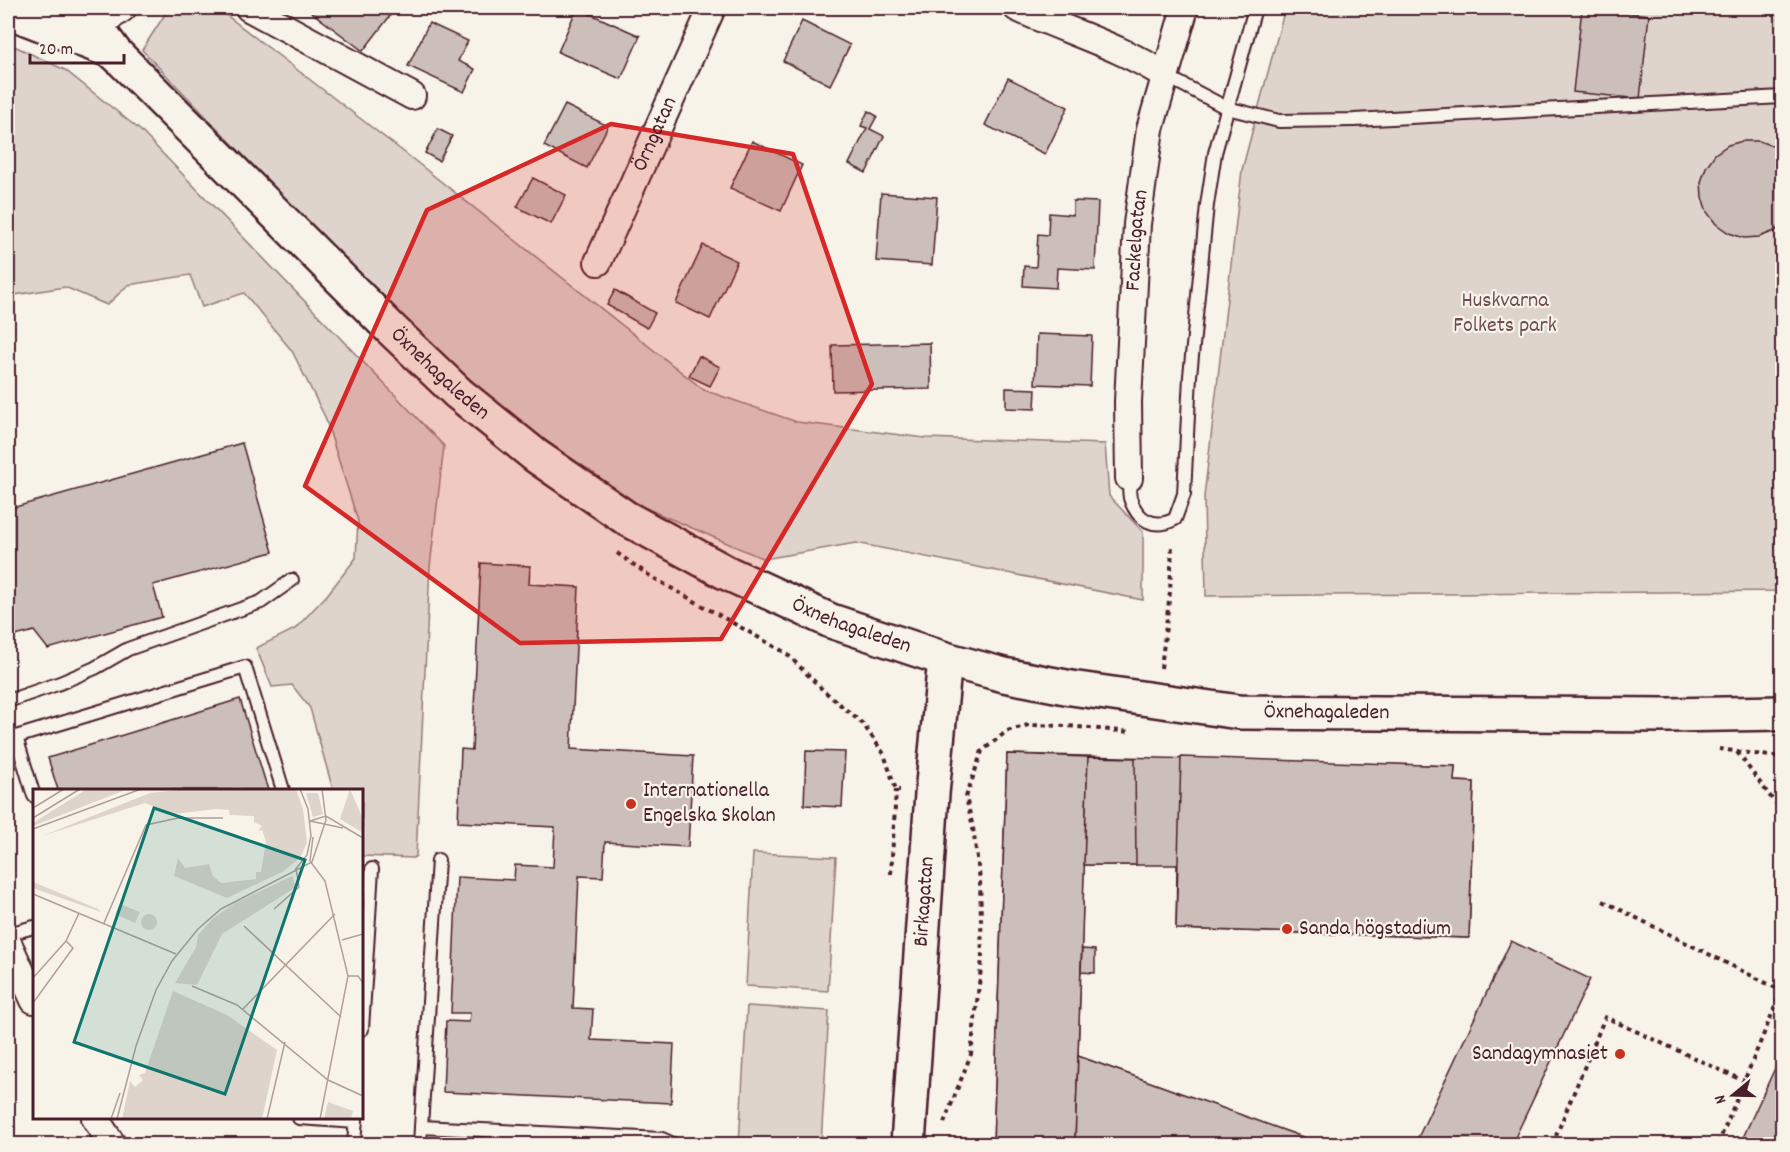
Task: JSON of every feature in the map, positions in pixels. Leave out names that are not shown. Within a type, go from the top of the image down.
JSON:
[{"type":"street","points":[[20,13],[85,25],[123,8]]},
{"type":"street","points":[[249,8],[412,96]]},
{"type":"street","name":"Örngatan","points":[[598,262],[712,8]]},
{"type":"street","points":[[1017,8],[1140,59],[1166,76]]},
{"type":"street","name":"Fackelgatan","points":[[1129,478],[1128,402],[1137,224],[1150,129],[1185,8]]},
{"type":"street","name":"Öxnehagaleden","points":[[85,25],[417,354],[458,393],[536,456],[626,518],[726,572],[831,621],[1004,675],[1239,712],[1668,715],[1782,713]]},
{"type":"street","name":"Birkagatan","points":[[908,1144],[932,794],[945,658]]},
{"type":"street","points":[[8,943],[33,994]]},
{"type":"street","points":[[96,1119],[112,1144]]},
{"type":"lane","points":[[1129,478],[1131,498],[1139,513],[1150,523],[1163,525],[1175,519],[1184,494],[1190,376],[1207,205],[1215,153],[1255,8]]},
{"type":"lane","points":[[1166,76],[1227,108],[1279,121],[1354,120],[1782,97]]},
{"type":"lane","points":[[8,701],[95,668],[128,649],[261,602],[292,580]]},
{"type":"lane","points":[[33,793],[16,737],[245,667],[284,789]]},
{"type":"lane","points":[[420,1144],[438,860]]},
{"type":"lane","points":[[363,1013],[372,869]]},
{"type":"lane","points":[[8,934],[33,927]]},
{"type":"lane","points":[[328,1119],[356,1120],[354,1144]]},
{"type":"lane","points":[[421,1127],[662,1139],[673,1144]]},
{"type":"path","points":[[1156,700],[1168,621],[1171,582],[1172,539],[1163,525]]},
{"type":"path","points":[[613,550],[650,576],[786,653],[823,690],[863,724],[884,754],[896,790],[966,797]]},
{"type":"path","points":[[942,1133],[944,1122],[971,1054],[982,959],[980,880],[966,797],[982,751],[993,741]]},
{"type":"path","points":[[1737,752],[1782,809]]},
{"type":"path","points":[[1604,901],[1782,990],[1718,1144]]},
{"type":"path","points":[[1554,1144],[1552,1143],[1605,1017],[1744,1081]]},
{"type":"highlighted area","points":[[611,124],[793,154],[872,384],[721,639],[520,643],[305,486],[427,210]]},
{"type":"green space","points":[[169,8],[217,8],[405,153],[704,390],[797,422],[925,438],[1105,444],[1109,496],[1143,532],[1143,600],[856,543],[764,559],[627,500],[543,445],[464,381],[403,321],[142,50]]},
{"type":"green space","name":"Huskvarna Folkets park","points":[[1285,8],[1782,8],[1782,591],[1206,596],[1204,497],[1242,170]]},
{"type":"green space","points":[[8,43],[65,70],[140,130],[444,446],[430,567],[416,856],[413,858],[363,856],[363,789],[333,789],[310,708],[292,685],[272,687],[256,648],[295,629],[327,595],[356,558],[358,521],[325,417],[292,351],[244,293],[202,307],[190,275],[128,285],[107,305],[65,287],[8,296]]},
{"type":"green space","points":[[753,853],[836,857],[828,991],[746,986]]},
{"type":"green space","points":[[747,1006],[829,1011],[821,1144],[739,1144]]},
{"type":"building","points":[[306,8],[385,8],[382,11],[390,16],[363,51]]},
{"type":"building","points":[[577,8],[640,36],[621,79],[558,52]]},
{"type":"building","points":[[1582,8],[1649,15],[1640,99],[1573,92]]},
{"type":"building","points":[[802,21],[850,45],[830,85],[783,61]]},
{"type":"building","points":[[429,23],[468,41],[458,61],[475,69],[464,92],[408,66]]},
{"type":"building","points":[[1008,78],[1068,107],[1045,154],[985,125]]},
{"type":"building","points":[[565,105],[608,126],[587,168],[544,146]]},
{"type":"building","points":[[868,111],[877,116],[870,129],[884,136],[866,173],[849,164],[867,128],[861,126]]},
{"type":"building","points":[[438,129],[452,136],[439,161],[425,153]]},
{"type":"building","points":[[752,141],[802,165],[781,211],[730,188]]},
{"type":"building","points":[[1743,141],[1759,141],[1775,147],[1782,154],[1782,225],[1775,231],[1759,237],[1744,238],[1729,233],[1716,224],[1707,212],[1702,197],[1701,182],[1706,167],[1715,154],[1728,145]]},
{"type":"building","points":[[533,178],[566,195],[551,224],[517,207]]},
{"type":"building","points":[[881,193],[937,197],[932,265],[876,261]]},
{"type":"building","points":[[1073,201],[1098,202],[1095,270],[1057,268],[1056,288],[1023,286],[1024,266],[1036,267],[1038,234],[1048,235],[1049,213],[1073,215]]},
{"type":"building","points":[[703,245],[737,261],[710,319],[676,303]]},
{"type":"building","points":[[615,290],[655,313],[647,328],[607,305]]},
{"type":"building","points":[[1037,334],[1092,336],[1090,386],[1035,384]]},
{"type":"building","points":[[930,343],[931,389],[833,391],[832,345]]},
{"type":"building","points":[[699,356],[720,367],[710,386],[689,376]]},
{"type":"building","points":[[1006,388],[1036,389],[1035,409],[1006,408]]},
{"type":"building","points":[[242,443],[273,552],[153,585],[162,617],[48,649],[34,631],[8,638],[8,509]]},
{"type":"building","points":[[481,563],[530,566],[529,584],[579,587],[571,749],[693,756],[688,847],[605,842],[603,877],[579,876],[573,1008],[593,1009],[591,1040],[674,1044],[671,1103],[443,1092],[446,1021],[469,1022],[470,1013],[451,1013],[457,877],[514,880],[515,865],[553,867],[555,827],[458,822],[461,749],[472,750]]},
{"type":"building","points":[[240,699],[268,789],[58,789],[48,758]]},
{"type":"building","points":[[806,751],[845,752],[842,807],[804,805]]},
{"type":"building","points":[[1007,754],[1455,766],[1454,781],[1474,782],[1469,938],[1176,929],[1177,865],[1084,865],[1078,1056],[1322,1144],[993,1144]]},
{"type":"building","points":[[1007,754],[1088,757],[1075,1144],[993,1144]]},
{"type":"building","points":[[1088,757],[1135,758],[1136,865],[1084,865]]},
{"type":"building","points":[[1181,757],[1455,766],[1454,781],[1474,782],[1469,938],[1176,929]]},
{"type":"building","name":"Sandagymnasiet","points":[[1511,941],[1590,979],[1512,1144],[1415,1144]]},
{"type":"building","points":[[1082,949],[1095,950],[1095,973],[1081,972]]},
{"type":"building","points":[[1782,1053],[1782,1144],[1740,1144]]},
{"type":"building","points":[[1078,1056],[1322,1144],[1075,1144]]},
{"type":"place","name":"Internationella Engelska Skolan","points":[[631,804]]},
{"type":"place","name":"Sanda högstadium","points":[[1287,929]]},
{"type":"place","name":"Sandagymnasiet","points":[[1620,1054]]}]
